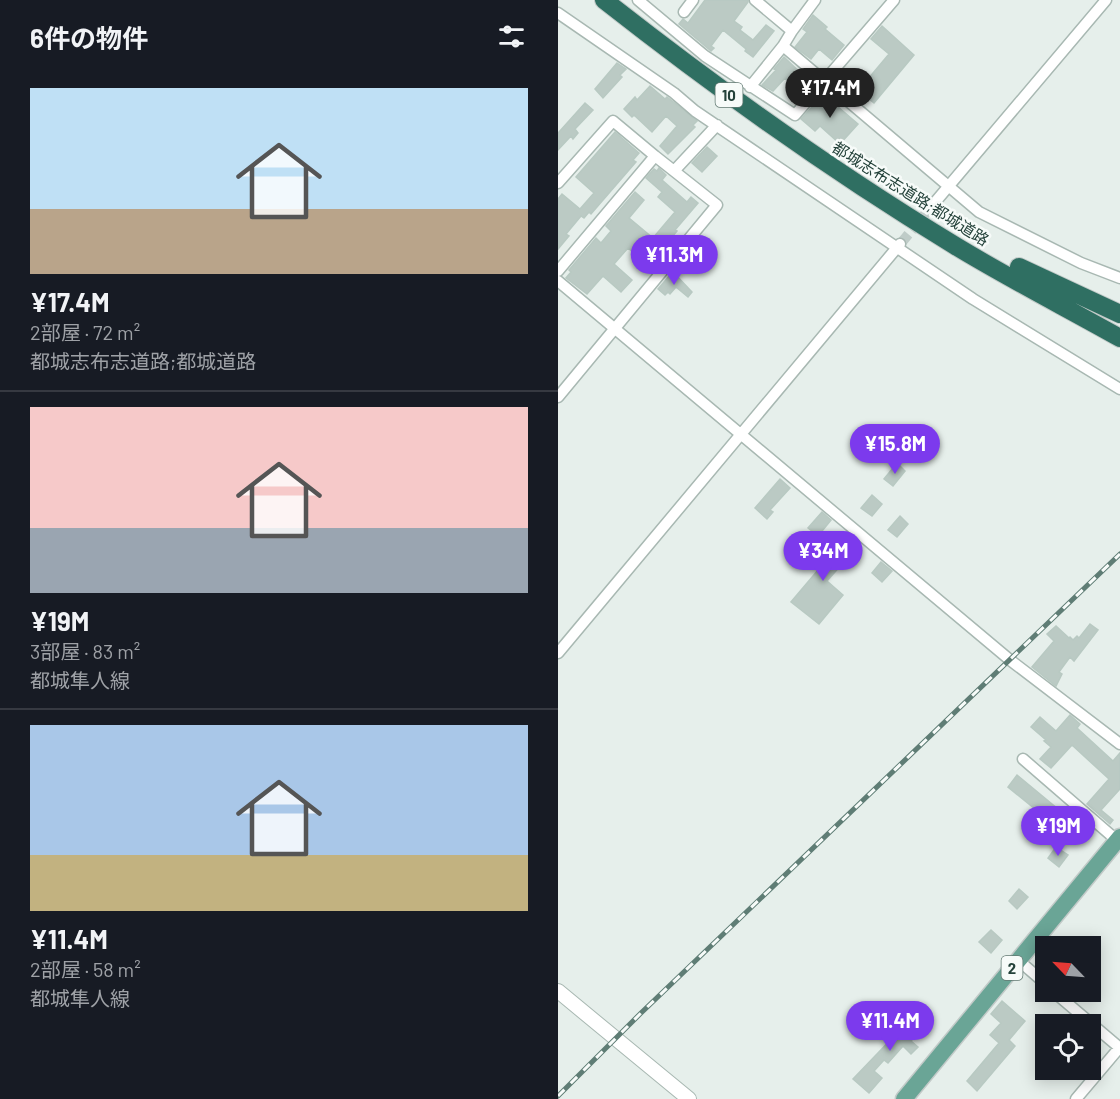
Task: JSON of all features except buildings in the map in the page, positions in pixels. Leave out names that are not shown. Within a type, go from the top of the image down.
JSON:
[{"type":"highway","name":"都城志布志道路;都城道路","points":[[604,0],[674,55],[858,185],[956,246],[1120,338]]},
{"type":"highway","name":"10","points":[[858,185],[944,227],[1039,278],[1120,314]]},
{"type":"highway","name":"10","points":[[1076,313],[1088,331],[1120,350]]},
{"type":"main road","name":"2","points":[[904,1099],[1119,840]]},
{"type":"street","points":[[638,0],[705,56],[795,115],[894,0]]},
{"type":"street","points":[[684,12],[693,0]]},
{"type":"street","points":[[755,0],[792,31]]},
{"type":"street","points":[[750,87],[783,46],[815,0]]},
{"type":"street","points":[[931,207],[1106,0]]},
{"type":"street","points":[[558,13],[717,125],[899,245],[973,299],[1120,388]]},
{"type":"street","points":[[783,46],[979,212],[1081,263],[1120,279]]},
{"type":"street","points":[[558,183],[613,121],[717,205],[558,397]]},
{"type":"street","points":[[674,171],[717,125]]},
{"type":"street","points":[[558,271],[655,156]]},
{"type":"street","points":[[558,653],[899,245]]},
{"type":"street","points":[[558,281],[1010,660],[1120,744]]},
{"type":"street","points":[[1023,759],[1119,840]]},
{"type":"street","points":[[1018,960],[1035,975]]},
{"type":"street","points":[[558,990],[689,1099]]},
{"type":"street","points":[[1066,1002],[1120,1048],[1076,1099]]},
{"type":"tunnel","points":[[902,242],[931,207]]},
{"type":"railway","points":[[558,1096],[641,1013],[1120,554]]}]
